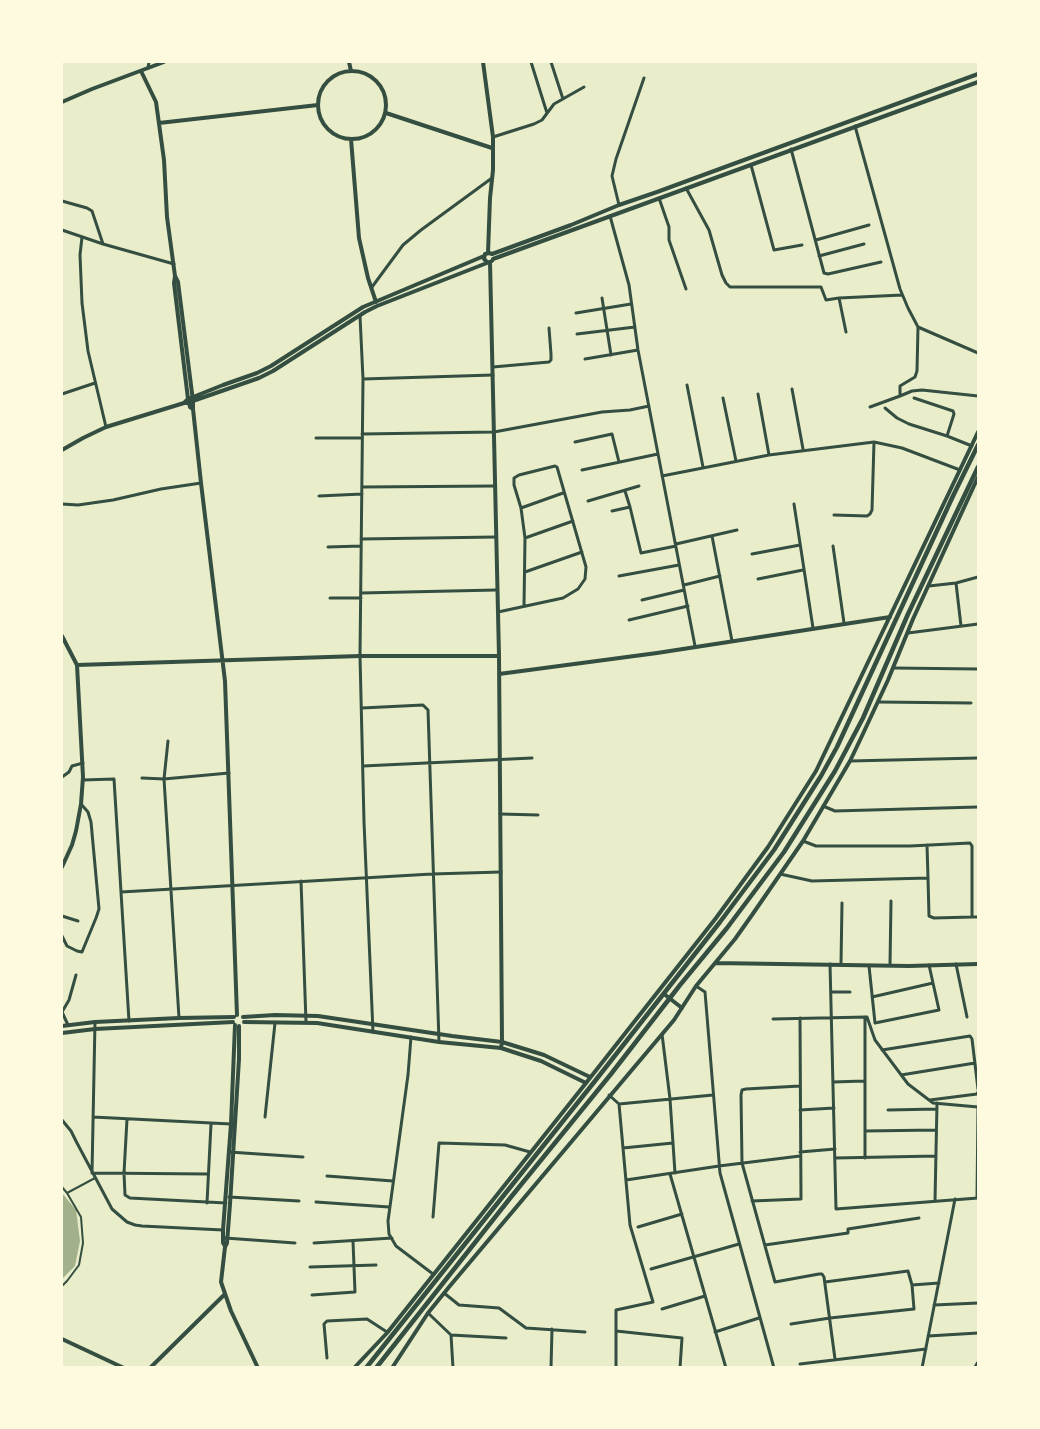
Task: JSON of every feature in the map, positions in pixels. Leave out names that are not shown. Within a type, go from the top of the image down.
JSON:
[{"type":"main road","points":[[366,1368],[720,922],[774,850],[821,776],[852,716],[952,496],[978,445]]},
{"type":"main road","points":[[376,1368],[611,1074],[784,852],[835,771],[863,718],[908,615],[978,466]]},
{"type":"street","points":[[148,68],[149,62]]},
{"type":"street","points":[[62,102],[164,62]]},
{"type":"street","points":[[349,62],[351,70]]},
{"type":"street","points":[[483,62],[493,137],[489,198],[489,258],[499,656],[501,1048]]},
{"type":"street","points":[[531,62],[547,113]]},
{"type":"street","points":[[551,62],[563,99]]},
{"type":"street","points":[[351,70],[368,74],[377,81],[384,90],[387,102],[386,113],[381,124],[373,133],[362,138],[351,139],[335,135],[329,130],[323,123],[318,105],[325,83],[334,75],[351,70]]},
{"type":"street","points":[[141,71],[156,102],[159,123],[164,160],[167,217],[175,276],[178,282],[189,400],[193,409],[225,681],[238,1021],[221,1282],[224,1295],[258,1368]]},
{"type":"street","points":[[189,400],[223,384],[257,373],[319,337],[363,307],[376,304],[619,205],[978,74]]},
{"type":"street","points":[[619,205],[612,176],[644,78]]},
{"type":"street","points":[[489,258],[978,81]]},
{"type":"street","points":[[493,137],[542,120],[554,104],[584,87]]},
{"type":"street","points":[[159,123],[318,105]]},
{"type":"street","points":[[386,113],[492,148]]},
{"type":"street","points":[[855,126],[902,295],[918,327],[916,374],[900,386],[900,396]]},
{"type":"street","points":[[351,139],[359,238],[376,304]]},
{"type":"street","points":[[791,150],[819,256],[826,274],[881,262]]},
{"type":"street","points":[[751,165],[774,250],[802,245]]},
{"type":"street","points":[[371,288],[403,245],[492,178]]},
{"type":"street","points":[[686,188],[709,230],[722,274],[726,284],[730,286],[819,286],[823,289],[826,300],[902,295]]},
{"type":"street","points":[[659,198],[669,227],[669,240],[686,289]]},
{"type":"street","points":[[62,201],[87,207],[92,211],[103,244]]},
{"type":"street","points":[[609,216],[629,285],[638,350],[696,646]]},
{"type":"street","points":[[816,240],[869,225]]},
{"type":"street","points":[[62,230],[174,264]]},
{"type":"street","points":[[82,237],[80,255],[82,303],[88,351],[106,427]]},
{"type":"street","points":[[819,256],[864,244]]},
{"type":"street","points":[[602,298],[611,355]]},
{"type":"street","points":[[839,298],[846,332]]},
{"type":"street","points":[[62,450],[106,427],[259,378],[376,304]]},
{"type":"street","points":[[576,313],[632,304]]},
{"type":"street","points":[[360,316],[363,379],[360,656],[373,1032]]},
{"type":"street","points":[[577,334],[635,327]]},
{"type":"street","points":[[918,327],[978,353]]},
{"type":"street","points":[[493,367],[549,362],[551,360],[549,328]]},
{"type":"street","points":[[585,359],[638,350]]},
{"type":"street","points":[[363,379],[493,375]]},
{"type":"street","points":[[62,394],[95,383]]},
{"type":"street","points":[[687,386],[703,467]]},
{"type":"street","points":[[792,389],[803,450]]},
{"type":"street","points":[[870,407],[912,391],[978,396]]},
{"type":"street","points":[[758,394],[769,454]]},
{"type":"street","points":[[723,398],[736,461]]},
{"type":"street","points":[[915,398],[953,411],[947,436]]},
{"type":"street","points":[[316,438],[494,432],[602,412],[649,406]]},
{"type":"street","points":[[885,408],[902,421],[972,446]]},
{"type":"street","points":[[354,1368],[387,1333],[586,1083],[716,918],[768,847],[816,771],[978,432]]},
{"type":"street","points":[[575,441],[612,434],[619,462]]},
{"type":"street","points":[[662,476],[769,454],[874,442],[902,448],[960,470]]},
{"type":"street","points":[[834,515],[867,516],[870,514],[874,442]]},
{"type":"street","points":[[582,470],[658,454]]},
{"type":"street","points":[[498,612],[563,598],[578,590],[585,579],[586,567],[555,466],[514,478],[525,538],[524,606]]},
{"type":"street","points":[[392,1368],[444,1293],[662,1034],[696,986],[752,915],[803,841],[850,761],[978,477]]},
{"type":"street","points":[[62,504],[78,505],[113,500],[201,483]]},
{"type":"street","points":[[362,488],[495,486]]},
{"type":"street","points":[[588,501],[639,486]]},
{"type":"street","points":[[625,491],[641,553],[736,530]]},
{"type":"street","points":[[521,508],[563,493]]},
{"type":"street","points":[[319,496],[362,494]]},
{"type":"street","points":[[794,504],[813,628]]},
{"type":"street","points":[[612,512],[630,507]]},
{"type":"street","points":[[525,538],[573,521]]},
{"type":"street","points":[[712,536],[732,641]]},
{"type":"street","points":[[361,539],[496,537]]},
{"type":"street","points":[[752,554],[800,545]]},
{"type":"street","points":[[328,546],[361,546]]},
{"type":"street","points":[[833,546],[844,623]]},
{"type":"street","points":[[525,572],[582,552]]},
{"type":"street","points":[[619,576],[680,565]]},
{"type":"street","points":[[758,579],[804,570]]},
{"type":"street","points":[[684,585],[720,576]]},
{"type":"street","points":[[928,586],[956,583],[978,577]]},
{"type":"street","points":[[956,583],[961,626]]},
{"type":"street","points":[[330,598],[496,590]]},
{"type":"street","points":[[642,600],[685,590]]},
{"type":"street","points":[[629,620],[688,606]]},
{"type":"street","points":[[499,674],[891,617]]},
{"type":"street","points":[[908,633],[978,624]]},
{"type":"street","points":[[62,636],[78,665],[83,780],[76,831],[62,867]]},
{"type":"street","points":[[78,665],[360,656],[499,656]]},
{"type":"street","points":[[893,668],[978,669]]},
{"type":"street","points":[[878,702],[971,703]]},
{"type":"street","points":[[362,708],[423,705],[428,710],[439,1042]]},
{"type":"street","points":[[168,741],[164,779],[179,1018]]},
{"type":"street","points":[[363,766],[532,758]]},
{"type":"street","points":[[850,761],[978,758]]},
{"type":"street","points":[[62,777],[69,772],[72,766],[82,763]]},
{"type":"street","points":[[142,778],[164,779],[229,773]]},
{"type":"street","points":[[83,780],[114,779],[129,1021]]},
{"type":"street","points":[[62,936],[68,946],[82,951],[99,909],[91,822],[88,812],[81,804]]},
{"type":"street","points":[[823,806],[835,811],[978,807]]},
{"type":"street","points":[[500,814],[538,815]]},
{"type":"street","points":[[803,841],[816,846],[971,843],[972,917]]},
{"type":"street","points":[[927,845],[929,916],[934,918],[978,917]]},
{"type":"street","points":[[121,892],[501,872]]},
{"type":"street","points":[[780,874],[812,881],[928,878]]},
{"type":"street","points":[[301,881],[306,1022]]},
{"type":"street","points":[[890,965],[891,901]]},
{"type":"street","points":[[841,964],[842,903]]},
{"type":"street","points":[[62,916],[78,921]]},
{"type":"street","points":[[715,963],[978,964]]},
{"type":"street","points":[[773,1019],[832,1017],[867,1017],[875,1040],[908,1084],[933,1103],[978,1107],[978,1198],[836,1209],[832,1017],[830,964]]},
{"type":"street","points":[[956,964],[967,1017]]},
{"type":"street","points":[[869,965],[875,1023],[939,1010],[929,965]]},
{"type":"street","points":[[68,1025],[62,1012],[69,1000],[76,975]]},
{"type":"street","points":[[872,997],[933,983]]},
{"type":"street","points":[[696,986],[705,992],[720,1173],[774,1368]]},
{"type":"street","points":[[659,990],[682,1008]]},
{"type":"street","points":[[831,992],[850,992]]},
{"type":"street","points":[[62,1033],[238,1021],[275,1015],[306,1015],[502,1042],[544,1055],[590,1077]]},
{"type":"street","points":[[865,1017],[865,1158]]},
{"type":"street","points":[[62,1026],[179,1018],[306,1022],[439,1042],[501,1048],[541,1061],[586,1083]]},
{"type":"street","points":[[752,1201],[801,1199],[800,1018]]},
{"type":"street","points":[[231,1152],[238,1021]]},
{"type":"street","points":[[92,1173],[95,1022]]},
{"type":"street","points":[[265,1117],[275,1022]]},
{"type":"street","points":[[662,1034],[670,1099],[673,1173],[682,1214],[726,1368]]},
{"type":"street","points":[[882,1050],[970,1036],[977,1094],[928,1100]]},
{"type":"street","points":[[411,1037],[388,1221],[389,1234],[396,1246],[433,1274]]},
{"type":"street","points":[[901,1075],[975,1063]]},
{"type":"street","points":[[833,1082],[865,1081]]},
{"type":"street","points":[[800,1086],[742,1090],[742,1163],[775,1282],[822,1274],[825,1281],[835,1359]]},
{"type":"street","points":[[609,1095],[618,1104],[630,1225],[653,1302],[616,1310],[616,1368]]},
{"type":"street","points":[[618,1104],[713,1095]]},
{"type":"street","points":[[935,1201],[937,1103]]},
{"type":"street","points":[[800,1110],[834,1108]]},
{"type":"street","points":[[888,1110],[937,1109]]},
{"type":"street","points":[[93,1117],[231,1124]]},
{"type":"street","points":[[127,1119],[125,1195],[130,1198],[226,1203]]},
{"type":"street","points":[[62,1120],[74,1137],[112,1209],[127,1222],[135,1225],[224,1230]]},
{"type":"street","points":[[207,1203],[211,1123]]},
{"type":"street","points":[[865,1131],[936,1130]]},
{"type":"street","points":[[433,1217],[439,1143],[505,1145],[530,1152]]},
{"type":"street","points":[[623,1148],[673,1143]]},
{"type":"street","points":[[626,1180],[835,1149]]},
{"type":"street","points":[[231,1152],[303,1156]]},
{"type":"street","points":[[835,1158],[936,1156]]},
{"type":"street","points":[[92,1173],[208,1174]]},
{"type":"street","points":[[327,1176],[393,1181]]},
{"type":"street","points":[[67,1193],[95,1178]]},
{"type":"street","points":[[62,1187],[81,1217],[83,1243],[79,1265],[62,1286]]},
{"type":"street","points":[[228,1197],[299,1201]]},
{"type":"street","points":[[225,1238],[228,1197]]},
{"type":"street","points":[[922,1368],[955,1200]]},
{"type":"street","points":[[316,1202],[390,1207]]},
{"type":"street","points":[[638,1227],[682,1214]]},
{"type":"street","points":[[764,1245],[848,1233],[848,1229],[919,1218]]},
{"type":"street","points":[[225,1238],[295,1243]]},
{"type":"street","points":[[314,1243],[392,1238]]},
{"type":"street","points":[[312,1295],[355,1292],[354,1241]]},
{"type":"street","points":[[651,1269],[740,1244]]},
{"type":"street","points":[[310,1267],[376,1265]]},
{"type":"street","points":[[791,1324],[914,1309],[908,1271],[825,1281]]},
{"type":"street","points":[[912,1285],[939,1283]]},
{"type":"street","points":[[444,1293],[459,1305],[500,1308],[526,1328],[585,1332]]},
{"type":"street","points":[[150,1368],[224,1295]]},
{"type":"street","points":[[662,1309],[705,1296]]},
{"type":"street","points":[[934,1305],[978,1303]]},
{"type":"street","points":[[428,1313],[451,1335],[507,1338]]},
{"type":"street","points":[[715,1332],[760,1317]]},
{"type":"street","points":[[327,1358],[324,1324],[327,1321],[367,1319],[387,1333]]},
{"type":"street","points":[[551,1368],[552,1329]]},
{"type":"street","points":[[616,1331],[682,1338],[680,1368]]},
{"type":"street","points":[[928,1336],[978,1333]]},
{"type":"street","points":[[451,1335],[453,1368]]},
{"type":"street","points":[[62,1339],[124,1368]]},
{"type":"street","points":[[800,1364],[926,1349]]},
{"type":"street","points":[[975,1368],[978,1363]]},
{"type":"shaded area","points":[[62,1193],[76,1210],[80,1241],[75,1266],[62,1279]]}]
